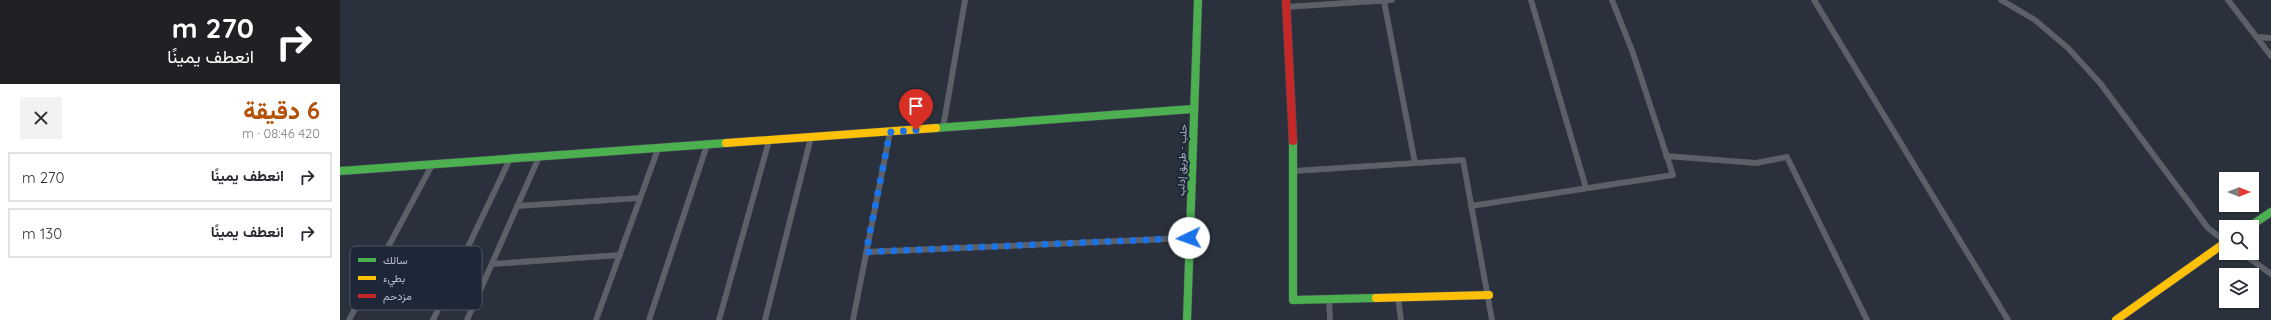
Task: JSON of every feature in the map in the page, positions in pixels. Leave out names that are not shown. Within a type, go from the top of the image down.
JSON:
[{"type":"main road","name":"حلب - طريق إدلب","points":[[1187,320],[1193,109],[1198,0]]},
{"type":"main road","points":[[1286,4],[1294,171],[1293,300],[1489,295]]},
{"type":"main road","points":[[340,171],[1193,109]]},
{"type":"main road","points":[[2259,220],[2271,212]]},
{"type":"main road","points":[[2116,320],[2219,247]]},
{"type":"street","points":[[943,128],[965,0]]},
{"type":"street","points":[[1286,4],[1392,0]]},
{"type":"street","points":[[1531,0],[1586,188]]},
{"type":"street","points":[[1472,206],[1673,175],[1633,53],[1612,0]]},
{"type":"street","points":[[1814,0],[2008,320]]},
{"type":"street","points":[[2001,0],[2035,20],[2068,48],[2100,82],[2150,153],[2208,228],[2219,237]]},
{"type":"street","points":[[2228,0],[2271,56]]},
{"type":"street","points":[[1384,1],[1415,163]]},
{"type":"street","points":[[2257,37],[2271,38]]},
{"type":"street","points":[[853,320],[890,132]]},
{"type":"street","points":[[765,320],[811,136]]},
{"type":"street","points":[[719,320],[770,140]]},
{"type":"street","points":[[650,320],[707,145]]},
{"type":"street","points":[[596,320],[658,149]]},
{"type":"street","points":[[1666,156],[1756,162],[1787,157],[1867,320]]},
{"type":"street","points":[[482,286],[539,157]]},
{"type":"street","points":[[468,246],[510,159]]},
{"type":"street","points":[[1294,171],[1463,160],[1489,295],[1492,320]]},
{"type":"street","points":[[389,246],[432,165]]},
{"type":"street","points":[[517,206],[640,198]]},
{"type":"street","points":[[866,252],[1189,238]]},
{"type":"street","points":[[492,264],[620,255]]},
{"type":"street","points":[[2252,260],[2271,274]]},
{"type":"street","points":[[1398,297],[1401,320]]},
{"type":"street","points":[[1329,299],[1330,320]]},
{"type":"street","points":[[349,320],[354,310]]},
{"type":"street","points":[[433,320],[438,310]]},
{"type":"street","points":[[467,320],[471,310]]},
{"type":"traffic: fast","points":[[1187,320],[1198,0]]},
{"type":"traffic: fast","points":[[936,128],[1193,109]]},
{"type":"traffic: fast","points":[[1293,141],[1293,300],[1376,298]]},
{"type":"traffic: fast","points":[[340,171],[726,143]]},
{"type":"traffic: fast","points":[[2259,220],[2271,212]]},
{"type":"traffic: slow","points":[[726,143],[936,128]]},
{"type":"traffic: slow","points":[[2116,320],[2219,247]]},
{"type":"traffic: slow","points":[[1376,298],[1489,295]]},
{"type":"traffic: jam","points":[[1286,0],[1293,141]]},
{"type":"route","points":[[916,130],[890,132],[866,252],[1189,238]]}]
